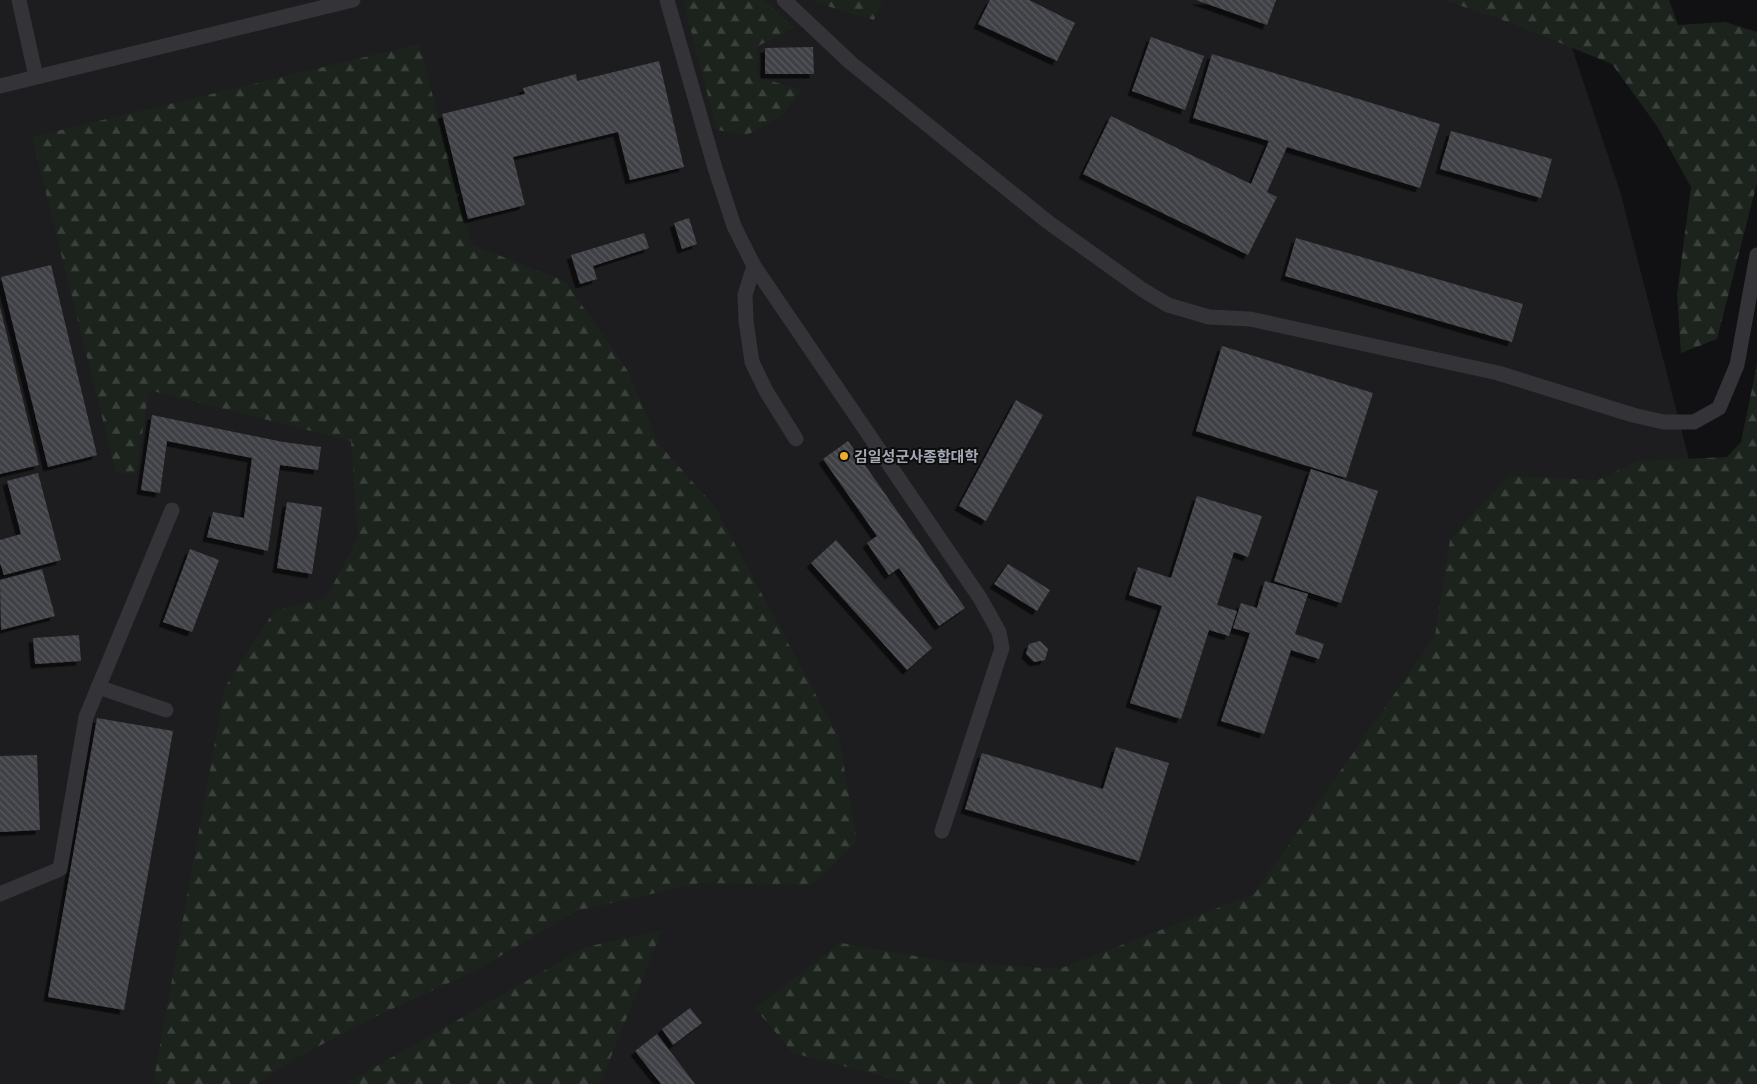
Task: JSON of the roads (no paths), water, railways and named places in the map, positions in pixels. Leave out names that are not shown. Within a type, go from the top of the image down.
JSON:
[{"type":"lane","points":[[19,0],[36,77]]},
{"type":"lane","points":[[0,86],[351,0]]},
{"type":"lane","points":[[667,0],[715,168],[734,226],[754,266],[980,598],[999,632],[1002,648],[942,831]]},
{"type":"lane","points":[[784,0],[851,63],[1048,222],[1143,290],[1168,305],[1209,317],[1250,319],[1498,373],[1633,416],[1664,422],[1694,422],[1719,408],[1737,365],[1757,254]]},
{"type":"lane","points":[[754,266],[745,295],[746,321],[752,362],[766,391],[796,439]]},
{"type":"lane","points":[[0,894],[60,869],[86,717],[172,510]]},
{"type":"lane","points":[[98,687],[166,710]]},
{"type":"place","name":"김일성군사종합대학","points":[[844,456]]}]
